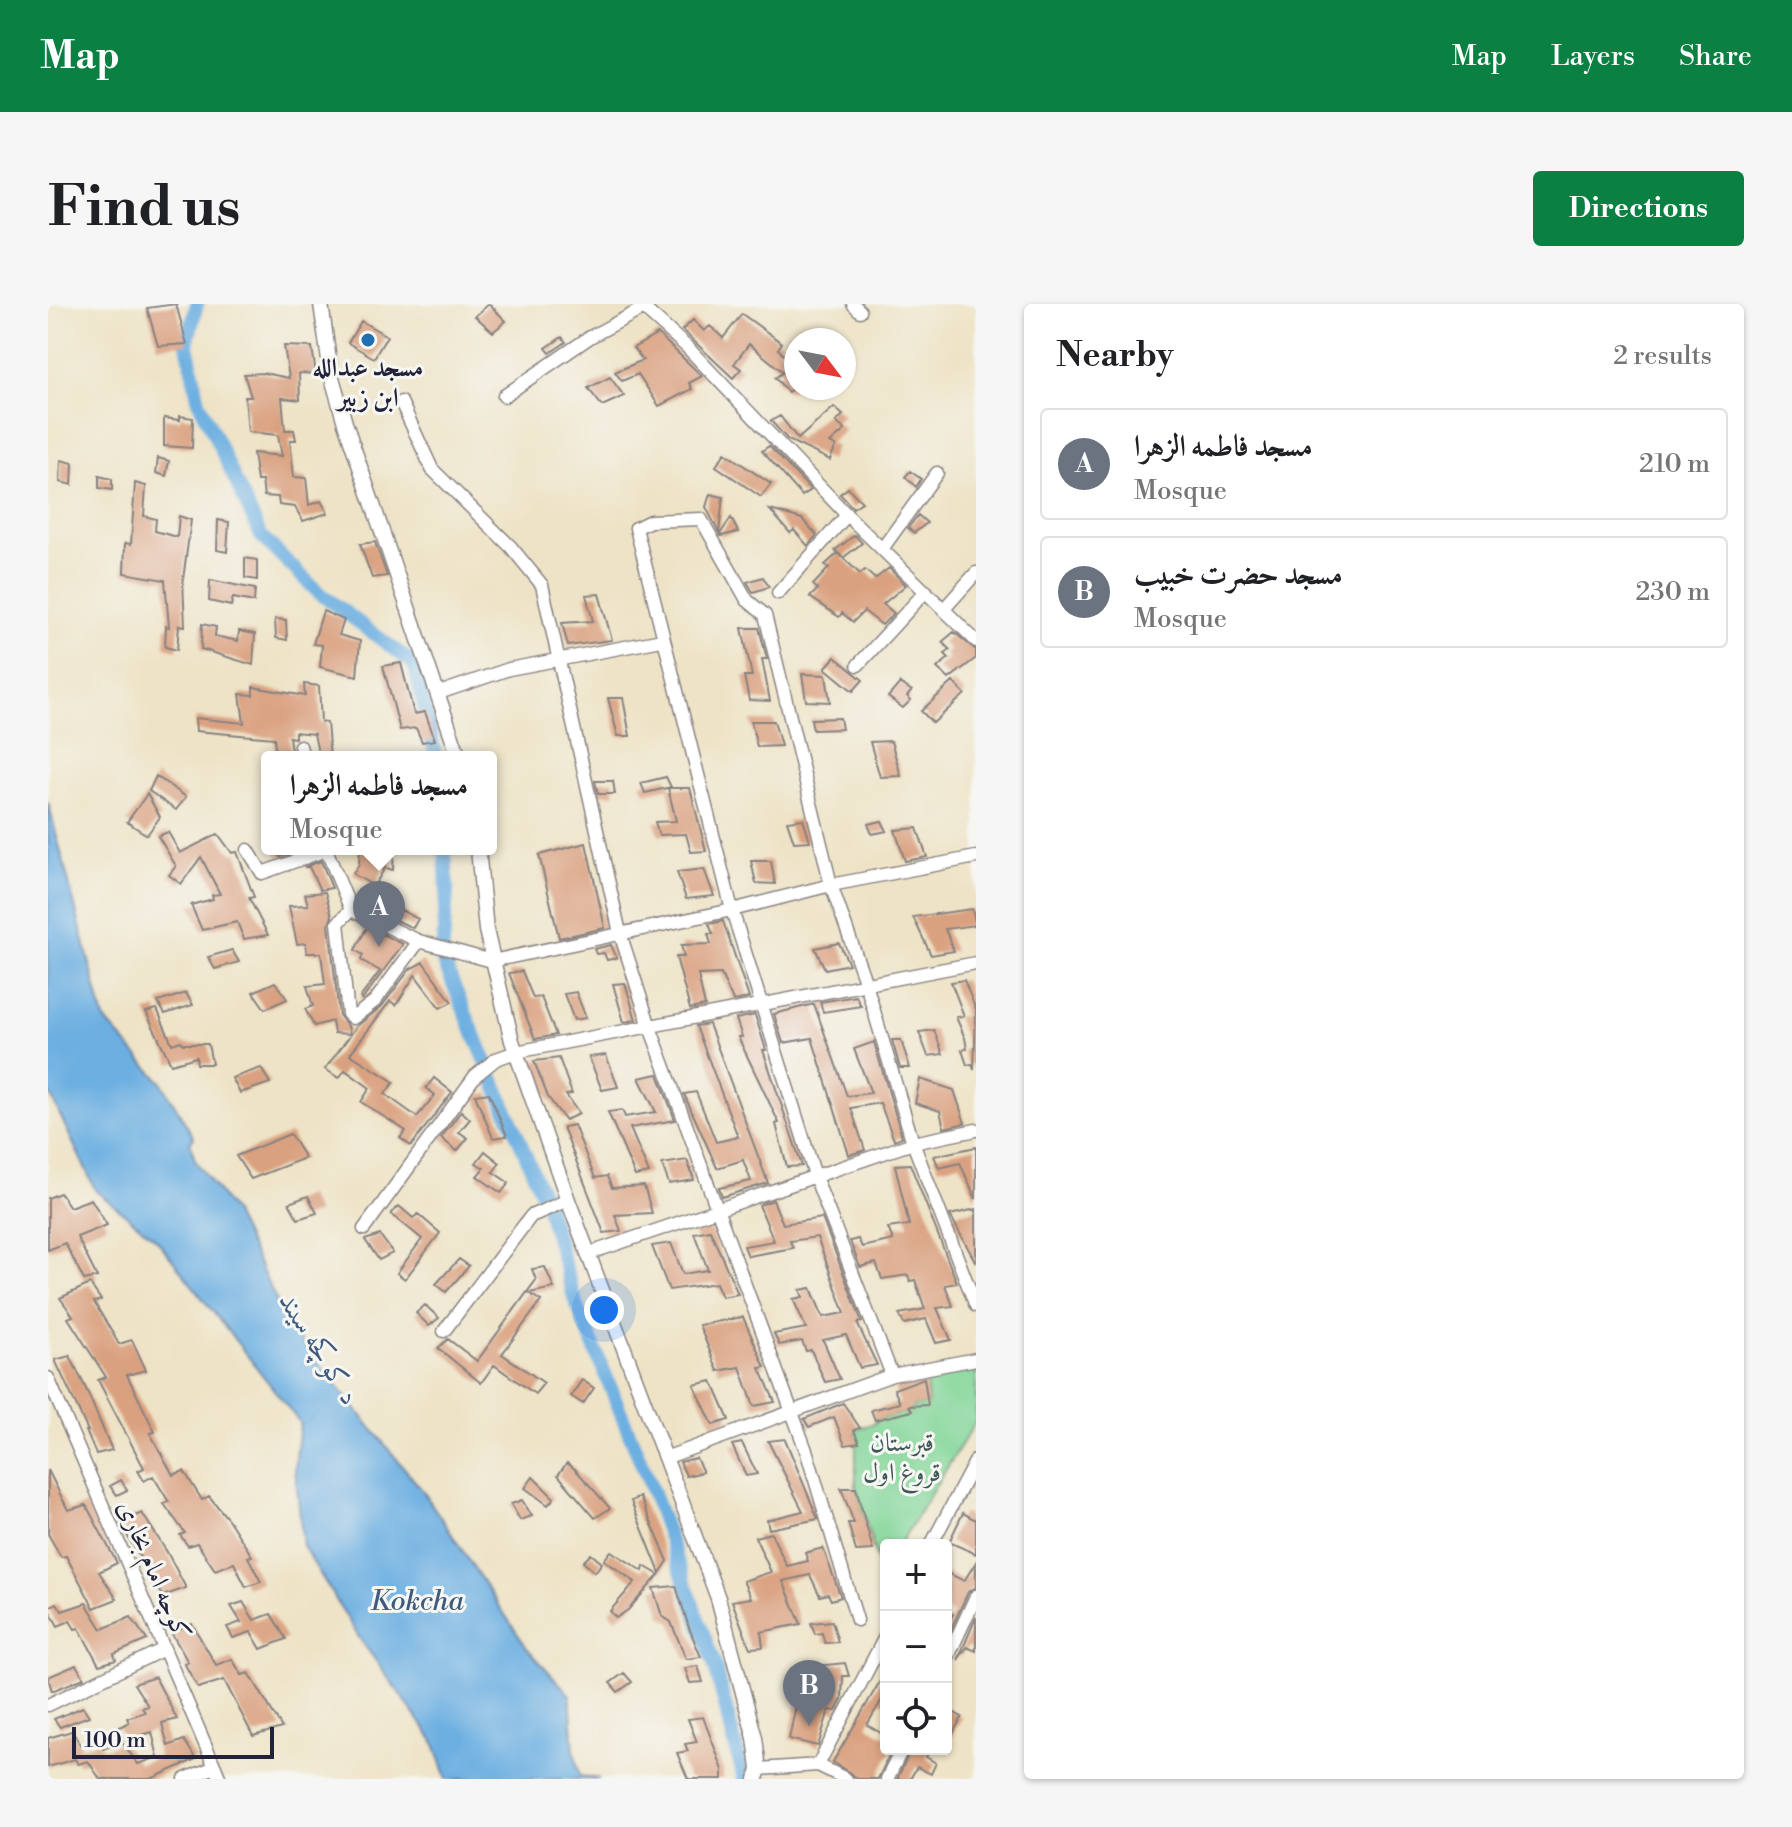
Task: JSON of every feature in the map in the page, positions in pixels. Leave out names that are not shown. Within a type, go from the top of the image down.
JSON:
[{"type":"street","points":[[321,304],[331,374],[345,423],[457,751]]},
{"type":"street","points":[[504,396],[590,337],[642,306],[688,348],[847,515],[976,641]]},
{"type":"street","points":[[401,402],[432,469],[511,547],[542,585],[561,657],[620,933],[650,1027],[792,1414],[857,1620]]},
{"type":"street","points":[[882,549],[937,473]]},
{"type":"street","points":[[778,593],[847,515]]},
{"type":"street","points":[[892,1375],[816,1179],[732,910],[636,528],[650,521],[701,519],[747,600],[765,615],[831,885],[866,984],[913,1143],[976,1306]]},
{"type":"street","points":[[944,609],[976,573]]},
{"type":"street","points":[[858,665],[926,591]]},
{"type":"street","points":[[439,693],[509,669],[662,640]]},
{"type":"street","points":[[248,850],[262,873],[312,855]]},
{"type":"street","points":[[328,855],[351,910],[419,941],[492,961],[732,910],[831,885],[976,857]]},
{"type":"street","points":[[479,855],[492,961],[561,1203],[590,1253],[718,1598],[755,1738],[757,1774],[818,1765],[846,1779]]},
{"type":"street","points":[[351,910],[338,923],[348,1014],[353,1018],[375,1001],[419,941]]},
{"type":"street","points":[[364,1229],[475,1076],[496,1059],[516,1052],[763,1003],[976,964]]},
{"type":"street","points":[[590,1253],[816,1179],[913,1143],[976,1130]]},
{"type":"street","points":[[444,1331],[531,1216],[561,1203]]},
{"type":"street","points":[[665,1458],[892,1375],[976,1359]]},
{"type":"street","name":"کوچه امام بخاری","points":[[48,1378],[218,1773]]},
{"type":"street","points":[[934,1539],[976,1460]]},
{"type":"street","points":[[952,1648],[976,1596]]},
{"type":"street","points":[[818,1765],[880,1646]]},
{"type":"street","points":[[48,1705],[164,1649]]},
{"type":"street","points":[[887,1779],[899,1755]]},
{"type":"street","points":[[185,1779],[218,1773]]},
{"type":"green space","name":"قبرستان قروغ اول","points":[[976,1365],[976,1421],[903,1539],[880,1539],[880,1565],[856,1488],[856,1429],[876,1423],[875,1420],[911,1411],[912,1406],[928,1404],[926,1375]]},
{"type":"water","name":"Kokcha","points":[[48,802],[104,1019],[162,1083],[194,1138],[190,1143],[195,1160],[233,1212],[290,1328],[423,1491],[527,1648],[570,1695],[574,1751],[580,1776],[599,1779],[447,1779],[434,1741],[360,1639],[303,1546],[295,1468],[300,1423],[156,1239],[96,1191],[48,1090]]},
{"type":"building","points":[[176,304],[187,344],[158,346],[147,308]]},
{"type":"building","points":[[489,304],[506,321],[493,332],[475,316]]},
{"type":"building","points":[[742,314],[782,343],[778,349],[784,355],[784,388],[775,378],[783,372],[749,344],[734,364],[741,369],[733,378],[682,330],[693,320],[704,331],[710,326],[723,338]]},
{"type":"building","name":"مسجد عبدالله ابن زبیر","points":[[361,321],[387,336],[374,358],[348,343]]},
{"type":"building","points":[[658,334],[702,376],[689,383],[692,389],[659,406],[638,374],[622,381],[615,372],[643,360],[633,348]]},
{"type":"building","points":[[562,337],[566,342],[550,353],[546,348]]},
{"type":"building","points":[[284,346],[312,347],[316,374],[299,373],[300,400],[282,398],[285,430],[294,430],[296,440],[290,440],[294,477],[306,478],[309,505],[321,501],[328,513],[303,521],[295,507],[279,505],[278,497],[264,496],[262,481],[257,481],[253,453],[282,456],[278,435],[248,432],[245,397],[251,397],[244,374],[264,373],[289,378]]},
{"type":"building","points":[[610,377],[624,396],[602,406],[588,388]]},
{"type":"building","points":[[834,407],[843,415],[836,422],[845,430],[830,443],[836,446],[830,460],[788,440],[771,421],[780,416],[798,439]]},
{"type":"building","points":[[180,416],[193,418],[192,448],[164,446],[164,418],[180,420]]},
{"type":"building","points":[[769,446],[811,490],[802,496],[762,451]]},
{"type":"building","points":[[725,453],[771,484],[761,497],[716,466]]},
{"type":"building","points":[[158,458],[169,461],[166,476],[156,473]]},
{"type":"building","points":[[61,460],[73,463],[72,485],[60,482]]},
{"type":"building","points":[[910,471],[921,479],[916,487],[905,477]]},
{"type":"building","points":[[99,476],[112,479],[112,490],[99,488]]},
{"type":"building","points":[[135,483],[146,486],[144,516],[156,519],[155,531],[177,537],[179,516],[191,520],[183,580],[185,626],[179,625],[177,650],[165,647],[166,626],[169,627],[165,580],[124,573],[125,543],[131,544]]},
{"type":"building","points":[[848,488],[862,502],[853,508],[840,494]]},
{"type":"building","points":[[710,494],[723,497],[719,533],[706,507]]},
{"type":"building","points":[[770,510],[802,519],[817,535],[808,546],[794,530],[790,533]]},
{"type":"building","points":[[918,515],[927,523],[914,533],[908,528]]},
{"type":"building","points":[[731,518],[738,532],[721,536],[720,534]]},
{"type":"building","points":[[218,520],[229,522],[227,552],[217,550]]},
{"type":"building","points":[[855,535],[862,543],[843,558],[835,550]]},
{"type":"building","points":[[375,542],[387,576],[372,578],[360,544]]},
{"type":"building","points":[[838,553],[860,574],[865,570],[875,579],[889,568],[906,585],[883,604],[894,613],[882,625],[864,611],[853,622],[842,613],[839,617],[810,597],[818,589],[813,585],[829,568],[825,565]]},
{"type":"building","points":[[245,558],[257,560],[257,580],[245,578]]},
{"type":"building","points":[[763,577],[769,587],[753,592],[747,582]]},
{"type":"building","points":[[210,580],[255,589],[254,602],[233,598],[231,606],[209,601]]},
{"type":"building","points":[[599,594],[612,640],[568,646],[562,623],[593,621],[586,595]]},
{"type":"building","points":[[323,611],[344,620],[339,635],[360,641],[357,676],[320,667],[322,645],[313,644]]},
{"type":"building","points":[[275,619],[286,620],[287,640],[276,638]]},
{"type":"building","points":[[202,624],[216,627],[215,636],[238,641],[239,631],[255,634],[253,665],[201,649]]},
{"type":"building","points":[[742,628],[759,628],[767,659],[762,659],[770,701],[749,700],[744,676],[752,676]]},
{"type":"building","points":[[954,632],[976,650],[976,658],[949,679],[937,668],[949,658],[945,654],[950,650],[942,642]]},
{"type":"building","points":[[835,657],[863,680],[853,691],[825,668]]},
{"type":"building","points":[[401,663],[414,714],[425,712],[435,740],[422,742],[416,728],[400,730],[383,666]]},
{"type":"building","points":[[802,674],[826,675],[830,702],[806,701]]},
{"type":"building","points":[[953,682],[965,694],[933,723],[921,711]]},
{"type":"building","points":[[900,683],[912,691],[907,696],[911,700],[903,708],[888,697]]},
{"type":"building","points":[[304,684],[319,686],[321,722],[327,723],[329,751],[318,751],[314,734],[295,732],[295,738],[289,737],[291,751],[275,750],[274,738],[196,731],[195,718],[244,723],[240,694],[253,695],[253,687],[305,696]]},
{"type":"building","points":[[608,698],[623,698],[630,736],[618,736]]},
{"type":"building","points":[[840,718],[842,729],[813,730],[811,719]]},
{"type":"building","points":[[751,721],[774,721],[781,746],[757,747]]},
{"type":"building","points":[[891,741],[901,776],[880,777],[870,742]]},
{"type":"building","points":[[156,776],[186,797],[176,810],[149,791]]},
{"type":"building","points":[[666,777],[671,787],[645,793],[641,783]]},
{"type":"building","points":[[595,781],[613,781],[615,794],[598,794]]},
{"type":"building","points":[[668,788],[690,788],[706,851],[691,852],[686,834],[659,835],[655,822],[676,821]]},
{"type":"building","points":[[147,794],[160,817],[147,835],[127,822]]},
{"type":"building","points":[[803,819],[810,841],[794,842],[787,821]]},
{"type":"building","points":[[882,821],[887,831],[872,834],[868,824]]},
{"type":"building","points":[[917,828],[927,857],[905,861],[895,830]]},
{"type":"building","points":[[168,832],[180,853],[218,834],[232,853],[237,852],[254,897],[249,898],[268,935],[244,939],[237,922],[202,930],[191,905],[220,894],[201,857],[181,884],[169,875],[176,866],[158,836]]},
{"type":"building","points":[[586,843],[605,928],[559,938],[539,855]]},
{"type":"building","points":[[360,855],[394,855],[393,870],[385,868],[374,886],[353,874]]},
{"type":"building","points":[[321,861],[332,888],[320,890],[309,867],[304,867]]},
{"type":"building","points":[[751,861],[771,861],[775,884],[756,883]]},
{"type":"building","points":[[704,869],[714,896],[686,899],[677,872]]},
{"type":"building","points":[[325,892],[332,916],[329,924],[339,1015],[350,1034],[334,1033],[332,1021],[314,1026],[305,1009],[313,1006],[307,986],[325,984],[321,953],[307,953],[306,943],[297,944],[289,906],[308,905],[305,894]]},
{"type":"building","points":[[376,897],[418,919],[413,928],[371,907]]},
{"type":"building","points":[[972,909],[976,925],[945,929],[954,951],[931,955],[913,917]]},
{"type":"building","points":[[723,921],[749,998],[733,1001],[721,974],[698,975],[705,1006],[690,1009],[676,957],[684,957],[681,945],[711,944],[708,934],[713,934],[709,924]]},
{"type":"building","points":[[367,927],[403,944],[362,1000],[360,998],[380,971],[361,960],[363,955],[355,950]]},
{"type":"building","points":[[839,943],[849,964],[825,969],[815,948]]},
{"type":"building","points":[[611,945],[617,958],[607,960],[604,953],[596,954],[594,949]]},
{"type":"building","points":[[232,950],[239,962],[215,969],[208,957]]},
{"type":"building","points":[[423,962],[452,1002],[440,1008],[415,975],[396,1005],[390,1001],[350,1054],[394,1082],[385,1094],[417,1117],[435,1095],[426,1088],[434,1078],[452,1092],[411,1146],[400,1138],[406,1131],[361,1102],[370,1088],[345,1070],[339,1078],[325,1069],[357,1026],[382,1006],[410,969]]},
{"type":"building","points":[[522,971],[533,998],[541,997],[556,1035],[535,1039],[509,973]]},
{"type":"building","points":[[964,980],[976,1010],[974,1070],[972,1064],[967,1065],[962,1050],[967,1049],[965,1038],[956,1017],[964,1016],[951,982]]},
{"type":"building","points":[[275,982],[287,999],[265,1009],[253,992]]},
{"type":"building","points":[[625,983],[636,1020],[624,1022],[613,984]]},
{"type":"building","points":[[576,992],[586,1018],[574,1020],[564,994]]},
{"type":"building","points":[[186,993],[193,1005],[165,1014],[158,1002]]},
{"type":"building","points":[[856,996],[861,1006],[823,1012],[820,1002]]},
{"type":"building","points":[[814,1004],[847,1096],[871,1093],[854,1049],[874,1042],[902,1137],[894,1140],[880,1103],[851,1108],[865,1150],[849,1155],[812,1038],[783,1043],[774,1014]]},
{"type":"building","points":[[157,1009],[172,1044],[181,1041],[183,1044],[208,1044],[212,1064],[197,1064],[196,1057],[171,1064],[146,1012]]},
{"type":"building","points":[[755,1015],[766,1050],[763,1050],[802,1166],[787,1167],[776,1124],[779,1123],[738,1037],[742,1037],[736,1019]]},
{"type":"building","points":[[709,1024],[768,1183],[722,1197],[719,1188],[751,1181],[743,1160],[717,1168],[684,1094],[696,1092],[716,1142],[738,1137],[696,1026]]},
{"type":"building","points":[[934,1030],[943,1054],[928,1056],[919,1032]]},
{"type":"building","points":[[892,1040],[901,1040],[910,1068],[900,1068]]},
{"type":"building","points":[[606,1055],[618,1087],[602,1090],[589,1057]]},
{"type":"building","points":[[559,1058],[572,1094],[566,1095],[579,1114],[565,1120],[548,1097],[534,1061]]},
{"type":"building","points":[[261,1068],[270,1083],[240,1093],[232,1078]]},
{"type":"building","points":[[658,1074],[675,1120],[630,1128],[649,1173],[635,1176],[608,1112],[622,1110],[625,1117],[656,1112],[639,1078]]},
{"type":"building","points":[[920,1079],[954,1090],[965,1123],[944,1128],[940,1111],[915,1103]]},
{"type":"building","points":[[489,1093],[507,1136],[493,1138],[475,1095]]},
{"type":"building","points":[[461,1111],[470,1119],[459,1132],[468,1138],[457,1151],[441,1138]]},
{"type":"building","points":[[574,1125],[595,1178],[607,1176],[612,1188],[644,1186],[652,1213],[615,1215],[621,1231],[604,1233],[563,1127]]},
{"type":"building","points":[[290,1134],[305,1158],[251,1179],[236,1156]]},
{"type":"building","points":[[976,1147],[976,1199],[960,1163],[939,1168],[934,1156]]},
{"type":"building","points":[[485,1151],[500,1163],[493,1172],[509,1183],[501,1193],[477,1176],[484,1168],[476,1163]]},
{"type":"building","points":[[687,1160],[694,1180],[669,1184],[662,1164]]},
{"type":"building","points":[[910,1164],[957,1283],[945,1285],[953,1306],[937,1308],[951,1340],[936,1343],[926,1319],[904,1324],[899,1314],[925,1309],[915,1280],[910,1281],[908,1275],[882,1279],[876,1263],[860,1267],[850,1241],[858,1239],[862,1247],[893,1240],[888,1228],[909,1225],[895,1165]]},
{"type":"building","points":[[60,1193],[70,1207],[91,1199],[107,1225],[77,1237],[97,1277],[84,1280],[65,1243],[48,1250],[48,1198]]},
{"type":"building","points":[[308,1196],[317,1213],[298,1219],[289,1203]]},
{"type":"building","points":[[773,1200],[783,1224],[822,1218],[862,1322],[857,1323],[877,1365],[860,1368],[846,1335],[823,1340],[840,1379],[825,1382],[811,1350],[806,1351],[802,1341],[779,1345],[774,1334],[806,1328],[793,1299],[803,1297],[800,1290],[811,1288],[823,1317],[845,1313],[817,1237],[790,1241],[793,1248],[748,1256],[744,1246],[774,1241],[759,1205]]},
{"type":"building","points":[[399,1206],[413,1218],[418,1214],[440,1233],[405,1279],[397,1273],[422,1239],[391,1214]]},
{"type":"building","points":[[976,1209],[976,1263],[950,1215]]},
{"type":"building","points":[[710,1230],[738,1294],[722,1297],[716,1283],[669,1290],[652,1246],[671,1243],[683,1274],[708,1270],[694,1233]]},
{"type":"building","points":[[380,1235],[393,1253],[379,1260],[365,1240]]},
{"type":"building","points":[[459,1259],[469,1266],[446,1292],[436,1284]]},
{"type":"building","points":[[545,1267],[554,1288],[529,1293],[541,1301],[502,1354],[544,1383],[535,1394],[494,1365],[481,1383],[438,1348],[448,1339],[477,1361],[536,1280],[532,1269]]},
{"type":"building","points":[[90,1284],[101,1300],[94,1302],[119,1344],[132,1340],[146,1370],[127,1375],[155,1432],[150,1433],[173,1475],[184,1471],[202,1500],[209,1496],[228,1519],[252,1556],[248,1557],[261,1582],[246,1587],[234,1563],[215,1570],[197,1543],[188,1546],[180,1535],[185,1533],[164,1504],[169,1502],[153,1476],[144,1481],[138,1471],[144,1468],[98,1380],[106,1377],[68,1318],[73,1316],[60,1298]]},
{"type":"building","points":[[425,1305],[439,1318],[429,1326],[416,1313]]},
{"type":"building","points":[[743,1317],[765,1367],[760,1368],[775,1402],[754,1406],[740,1367],[718,1371],[699,1325]]},
{"type":"building","points":[[70,1356],[112,1450],[96,1454],[55,1360]]},
{"type":"building","points":[[924,1378],[928,1405],[909,1406],[912,1411],[875,1420],[871,1410],[900,1403],[894,1389]]},
{"type":"building","points":[[582,1380],[594,1388],[583,1404],[571,1396]]},
{"type":"building","points":[[712,1381],[729,1420],[713,1425],[694,1385]]},
{"type":"building","points":[[843,1403],[860,1428],[854,1430],[859,1443],[845,1445],[834,1417],[809,1427],[804,1419]]},
{"type":"building","points":[[785,1439],[818,1519],[769,1529],[767,1520],[803,1511],[768,1441]]},
{"type":"building","points":[[742,1443],[757,1474],[746,1476],[732,1445]]},
{"type":"building","points":[[696,1458],[703,1472],[686,1476],[680,1462]]},
{"type":"building","points":[[567,1463],[610,1508],[595,1518],[558,1475]]},
{"type":"building","points":[[48,1470],[68,1510],[86,1505],[117,1563],[99,1572],[117,1599],[94,1608],[66,1556],[61,1557],[48,1534]]},
{"type":"building","points":[[533,1477],[554,1498],[548,1505],[525,1488]]},
{"type":"building","points":[[121,1480],[127,1490],[117,1495],[110,1486]]},
{"type":"building","points":[[841,1488],[856,1488],[873,1550],[856,1551],[848,1523],[854,1523]]},
{"type":"building","points":[[640,1497],[668,1561],[660,1573],[631,1501]]},
{"type":"building","points":[[522,1500],[532,1516],[520,1520],[511,1504]]},
{"type":"building","points":[[142,1513],[186,1588],[163,1596],[121,1525],[120,1522]]},
{"type":"building","points":[[963,1513],[976,1520],[976,1554],[952,1543],[950,1539]]},
{"type":"building","points":[[771,1533],[787,1566],[808,1561],[805,1553],[823,1548],[841,1597],[831,1600],[828,1594],[820,1596],[810,1575],[783,1581],[801,1624],[761,1632],[763,1647],[750,1648],[732,1601],[751,1598],[743,1581],[771,1572],[755,1537]]},
{"type":"building","points":[[611,1551],[643,1571],[644,1566],[659,1575],[628,1610],[616,1618],[610,1611],[635,1582],[604,1560]]},
{"type":"building","points":[[591,1554],[602,1563],[595,1572],[583,1562]]},
{"type":"building","points":[[976,1562],[976,1587],[968,1592],[952,1627],[952,1575],[964,1581]]},
{"type":"building","points":[[676,1586],[701,1657],[686,1659],[671,1622],[662,1616],[653,1588]]},
{"type":"building","points":[[243,1602],[254,1620],[271,1614],[286,1639],[261,1649],[251,1632],[233,1638],[227,1627],[241,1622],[231,1606]]},
{"type":"building","points":[[57,1603],[62,1611],[86,1603],[102,1629],[131,1617],[147,1640],[114,1654],[116,1660],[99,1665],[79,1628],[75,1629],[70,1621],[58,1626],[48,1608]]},
{"type":"building","points":[[976,1617],[976,1651],[967,1647],[958,1660]]},
{"type":"building","points":[[832,1621],[838,1642],[825,1643],[822,1633],[815,1634],[811,1623]]},
{"type":"building","points":[[192,1624],[216,1665],[232,1659],[242,1675],[249,1673],[282,1728],[253,1736],[224,1680],[198,1688],[171,1632]]},
{"type":"building","points":[[845,1663],[849,1676],[843,1676],[842,1699],[836,1711],[829,1710],[818,1746],[789,1739],[796,1706],[814,1710],[809,1671],[817,1671],[815,1666]]},
{"type":"building","points":[[76,1665],[84,1678],[52,1691],[48,1677]]},
{"type":"building","points":[[698,1666],[703,1682],[690,1683],[685,1668]]},
{"type":"building","points":[[624,1673],[632,1682],[618,1692],[610,1683]]},
{"type":"building","points":[[155,1677],[177,1719],[162,1723],[168,1746],[184,1740],[196,1759],[151,1779],[100,1779],[88,1761],[78,1764],[75,1759],[48,1767],[48,1738],[72,1731],[82,1747],[98,1741],[103,1749],[122,1742],[138,1764],[158,1757],[152,1732],[125,1740],[118,1728],[129,1722],[127,1718],[145,1712],[142,1708],[148,1706],[134,1684]]},
{"type":"building","points":[[880,1681],[880,1703],[867,1725],[880,1733],[880,1755],[889,1755],[878,1779],[859,1779],[833,1762]]},
{"type":"building","points":[[83,1707],[89,1716],[60,1727],[54,1719]]},
{"type":"building","points":[[952,1711],[962,1717],[952,1735]]},
{"type":"building","points":[[703,1717],[723,1770],[723,1779],[688,1779],[677,1753],[688,1751],[685,1744],[697,1742],[688,1719]]},
{"type":"building","points":[[908,1755],[927,1755],[936,1763],[931,1774],[917,1767],[910,1779],[897,1779]]},
{"type":"waterway","points":[[197,304],[187,344],[199,402],[261,536],[318,592],[414,664],[435,751]]},
{"type":"waterway","points":[[445,855],[447,891],[442,958],[546,1203],[574,1297],[649,1482],[714,1663],[744,1779]]},
{"type":"place","name":"مسجد عبدالله ابن زبیر","points":[[368,340]]},
{"type":"place","name":"مسجد فاطمه الزهرا","points":[[379,947]]},
{"type":"place","name":"مسجد حضرت خبیب","points":[[809,1726]]},
{"type":"water label","name":"د کوکچه سیند","points":[[319,1349]]}]
